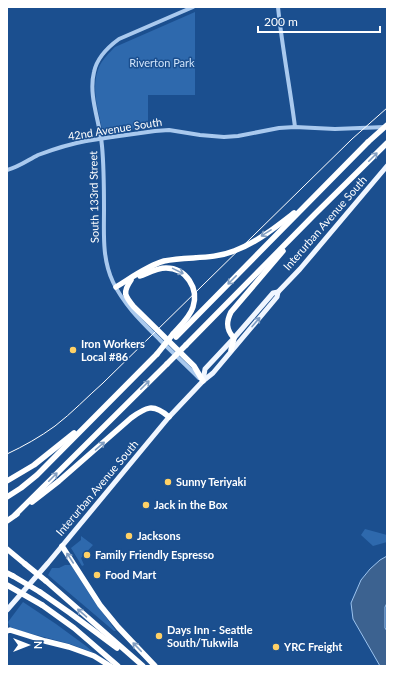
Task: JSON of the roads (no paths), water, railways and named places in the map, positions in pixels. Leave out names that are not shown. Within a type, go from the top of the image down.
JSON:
[{"type":"highway","points":[[7,497],[37,475],[368,142],[387,126]]},
{"type":"highway","points":[[15,515],[387,143]]},
{"type":"highway","points":[[116,287],[159,263],[172,260],[212,257],[243,247],[271,230],[319,192]]},
{"type":"highway","points":[[231,350],[234,338],[230,335],[227,328],[231,312],[315,214]]},
{"type":"highway","points":[[116,287],[158,269],[171,268],[181,272],[188,279],[195,296],[193,308],[190,314],[174,336]]},
{"type":"highway","points":[[131,280],[126,288],[125,293],[127,298],[134,307],[194,366],[203,381]]},
{"type":"highway","points":[[7,521],[59,481],[139,412],[146,409],[156,409],[164,412],[169,417]]},
{"type":"highway","points":[[7,481],[34,465],[94,418]]},
{"type":"highway","points":[[62,546],[100,605],[118,627],[155,666]]},
{"type":"highway","points":[[7,549],[143,666]]},
{"type":"highway","points":[[7,573],[40,592],[70,612],[143,666]]},
{"type":"highway","points":[[7,585],[42,605],[74,628],[118,666]]},
{"type":"highway","points":[[8,629],[45,642],[69,647],[94,656],[110,666]]},
{"type":"main road","name":"Interurban Avenue South","points":[[7,610],[169,417],[213,372],[277,297],[278,292],[300,269],[387,166]]},
{"type":"main road","name":"Interurban Avenue South","points":[[203,381],[205,369],[273,293],[278,292]]},
{"type":"street","name":"South 133rd Street","points":[[193,7],[120,39],[105,51],[94,70],[92,90],[102,146],[105,256],[108,271],[128,307],[203,381]]},
{"type":"street","points":[[278,7],[295,127]]},
{"type":"street","name":"42nd Avenue South","points":[[7,170],[37,156],[86,140],[155,131],[168,130],[224,137],[238,136],[279,128],[295,127],[335,129],[387,126]]},
{"type":"tram line","points":[[7,454],[26,445],[55,426],[103,383],[352,139],[387,108]]},
{"type":"place","name":"Iron Workers Local #86","points":[[73,350]]},
{"type":"place","name":"Sunny Teriyaki","points":[[168,482]]},
{"type":"place","name":"Jack in the Box","points":[[146,505]]},
{"type":"place","name":"Jacksons","points":[[129,536]]},
{"type":"place","name":"Family Friendly Espresso","points":[[87,555]]},
{"type":"place","name":"Food Mart","points":[[97,575]]},
{"type":"place","name":"Days Inn - Seattle South/Tukwila","points":[[159,636]]},
{"type":"place","name":"YRC Freight","points":[[276,647]]},
{"type":"park label","name":"Riverton Park","points":[[162,63]]}]
